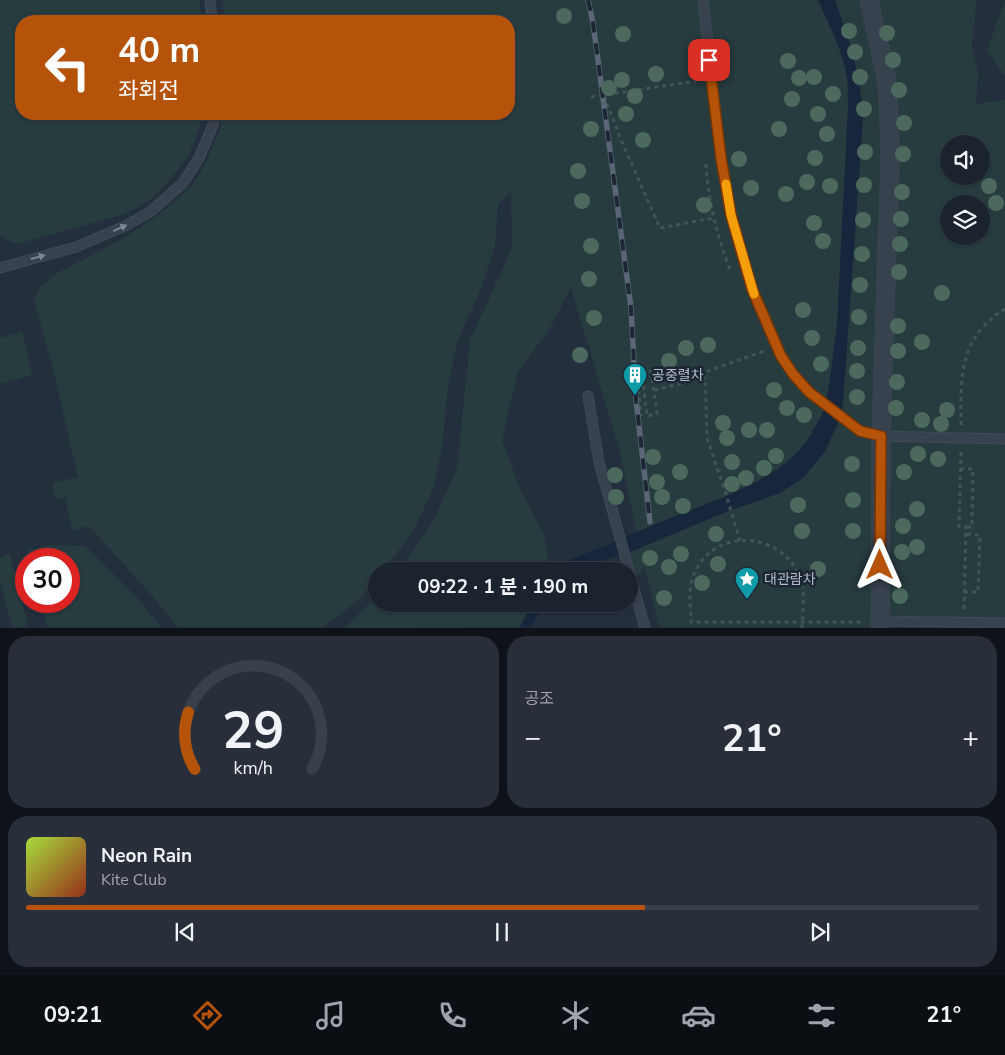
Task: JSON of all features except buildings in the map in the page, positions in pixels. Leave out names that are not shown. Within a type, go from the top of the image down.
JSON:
[{"type":"street","points":[[869,0],[887,82],[890,120],[881,436],[880,624]]},
{"type":"lane","points":[[210,0],[211,15]]},
{"type":"lane","points":[[703,0],[721,158],[731,215],[752,289],[781,356],[793,374],[809,392],[860,431],[881,436],[1005,438]]},
{"type":"lane","points":[[0,268],[76,247],[125,226],[150,212],[183,183],[199,158],[213,120]]},
{"type":"lane","points":[[588,396],[599,462],[645,628]]},
{"type":"lane","points":[[880,624],[1005,623]]},
{"type":"path","points":[[591,98],[697,81]]},
{"type":"path","points":[[604,96],[660,228],[714,218]]},
{"type":"path","points":[[960,469],[973,469],[972,527],[960,527],[960,469],[961,390],[965,360],[976,335],[992,318],[1005,309]]},
{"type":"path","points":[[654,390],[684,383],[705,372],[777,347]]},
{"type":"path","points":[[652,371],[654,390],[657,414],[647,416],[642,374],[652,371]]},
{"type":"path","points":[[705,372],[706,438],[732,511],[740,541]]},
{"type":"path","points":[[637,374],[641,416]]},
{"type":"path","points":[[639,395],[644,394]]},
{"type":"path","points":[[963,622],[966,527]]},
{"type":"path","points":[[964,592],[978,592],[980,535],[966,534]]},
{"type":"path","points":[[802,628],[802,621],[803,587],[792,562],[782,552],[756,541],[728,542],[707,556],[698,567],[692,581],[690,594],[691,622],[802,621],[880,624]]},
{"type":"path","points":[[743,622],[743,628]]},
{"type":"green space","points":[[0,0],[200,0],[201,15],[15,15],[15,120],[202,120],[189,155],[173,176],[150,200],[125,214],[17,244],[3,238],[0,234]]},
{"type":"green space","points":[[223,0],[978,0],[972,48],[978,74],[976,104],[1005,100],[1005,627],[659,627],[645,567],[638,574],[638,562],[633,562],[630,552],[640,548],[619,449],[571,288],[550,328],[518,372],[502,440],[521,491],[544,535],[548,562],[405,562],[432,523],[457,469],[470,340],[512,248],[511,192],[498,204],[495,245],[481,289],[457,342],[448,387],[442,447],[434,487],[412,534],[389,562],[368,562],[368,588],[357,601],[324,627],[178,627],[89,526],[72,530],[65,497],[56,499],[52,483],[78,477],[53,369],[34,300],[41,286],[57,273],[124,238],[156,217],[192,186],[206,162],[222,120],[515,120],[515,15],[224,15]]},
{"type":"green space","points":[[1005,1],[1005,76],[987,50]]},
{"type":"green space","points":[[22,332],[32,375],[0,384],[0,338]]},
{"type":"green space","points":[[48,545],[85,546],[139,600],[161,627],[47,627],[44,613],[80,613],[80,548],[36,548]]},
{"type":"green space","points":[[10,554],[15,574],[15,613],[25,613],[28,627],[12,627],[0,581],[0,557]]},
{"type":"green space","points":[[368,605],[368,612],[528,612],[520,627],[345,628]]},
{"type":"water","points":[[818,0],[835,0],[857,71],[863,119],[843,404],[837,426],[824,453],[803,478],[780,493],[726,512],[630,552],[600,562],[564,562],[722,498],[758,481],[795,455],[807,441],[822,415],[828,393],[837,324],[848,99],[845,68],[835,38]]},
{"type":"water","points":[[528,612],[539,612],[532,627],[520,627]]},
{"type":"railway","points":[[588,0],[593,23],[631,308],[636,400],[650,522]]},
{"type":"slow traffic","points":[[726,184],[731,215],[754,294]]},
{"type":"place","name":"공중렬차","points":[[635,396]]},
{"type":"place","name":"대관람차","points":[[747,600]]},
{"type":"route","points":[[709,60],[721,158],[731,215],[752,289],[781,356],[793,374],[809,392],[860,431],[881,436],[880,565]]}]
